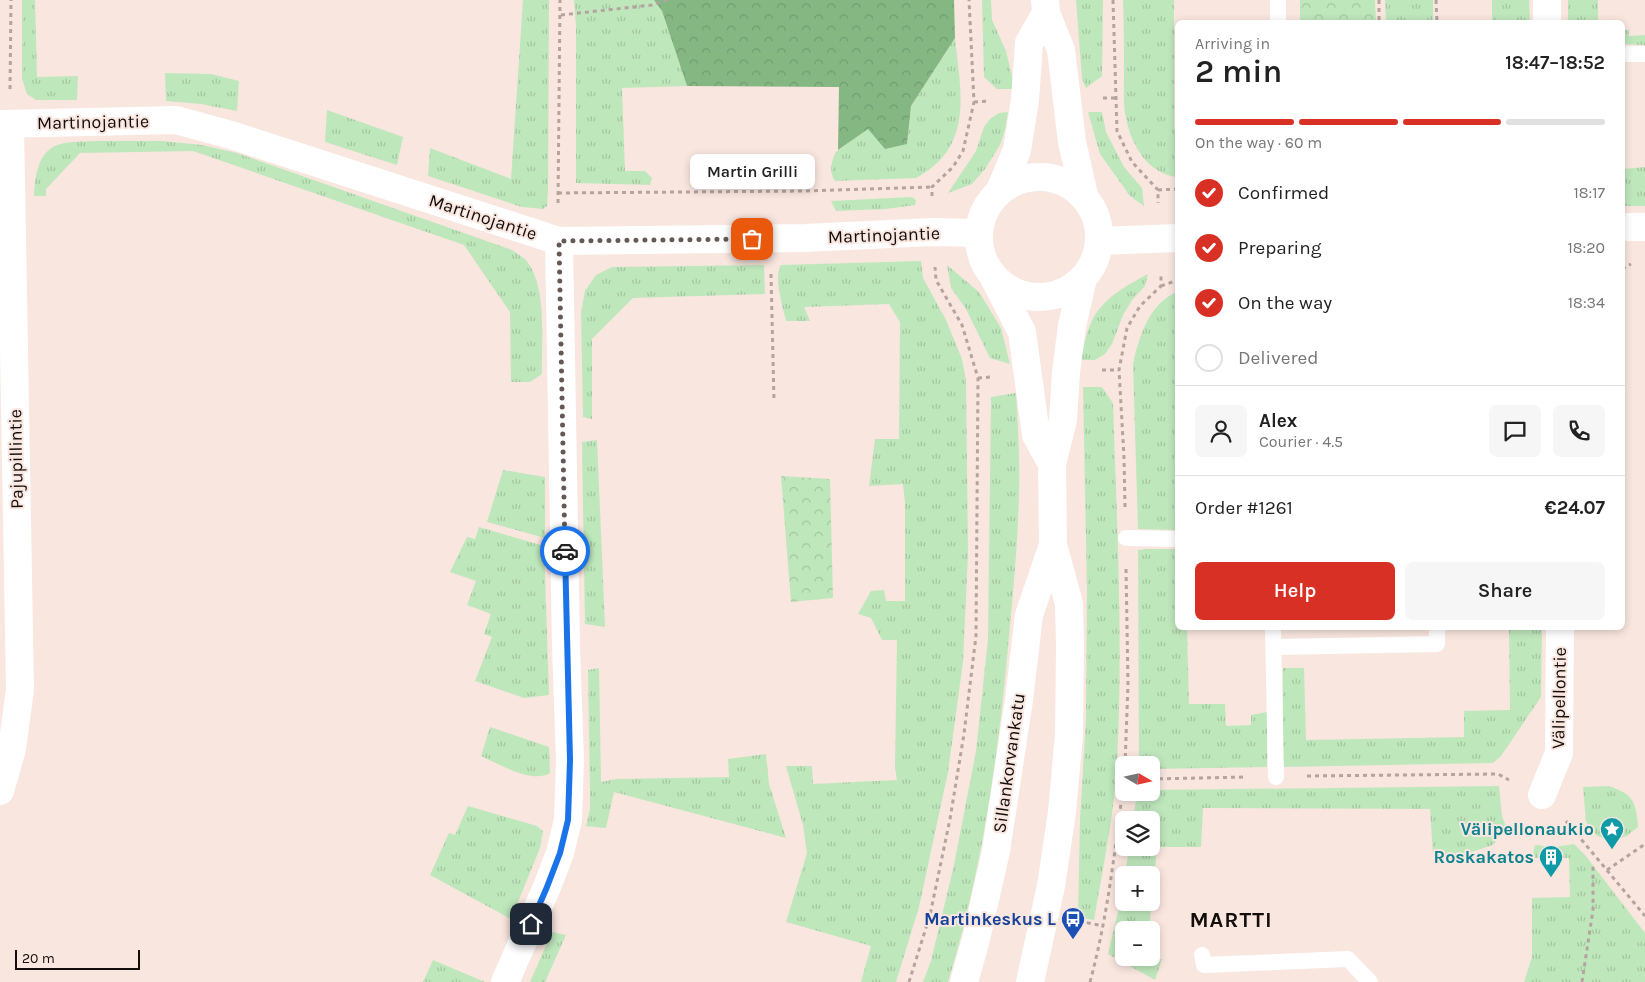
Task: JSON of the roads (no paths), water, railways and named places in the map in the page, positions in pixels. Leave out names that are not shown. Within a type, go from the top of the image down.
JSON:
[{"type":"street","points":[[1547,0],[1548,20]]},
{"type":"street","points":[[1000,190],[1019,180],[1041,176],[1060,180],[1073,186],[1084,195],[1098,221],[1099,241],[1092,269],[1066,291],[1050,296],[1033,297],[1011,291],[993,276],[986,267],[978,233],[985,209],[1000,190],[1017,150],[1026,100],[1029,42],[1045,7]]},
{"type":"street","points":[[1045,7],[1061,50],[1072,142],[1084,195]]},
{"type":"street","name":"Martinojantie","points":[[5,124],[176,120],[231,135],[559,241],[771,239],[932,232],[978,233]]},
{"type":"street","name":"Pajupillintie","points":[[0,791],[12,749],[20,689],[5,124]]},
{"type":"street","points":[[1625,227],[1645,227]]},
{"type":"street","points":[[1099,241],[1168,239]]},
{"type":"street","points":[[505,982],[547,887],[560,853],[568,820],[570,760],[559,241]]},
{"type":"street","name":"Sillankorvankatu","points":[[993,276],[1022,332],[1036,434],[1052,464]]},
{"type":"street","name":"Sillankorvankatu","points":[[1030,982],[1051,886],[1062,812],[1069,734],[1069,604],[1053,545],[1052,464],[1063,420],[1066,372],[1072,326],[1083,278]]},
{"type":"street","name":"Sillankorvankatu","points":[[964,982],[996,851],[1018,710],[1029,614],[1053,545]]},
{"type":"street","name":"Välipellontie","points":[[1542,795],[1559,753],[1560,630]]},
{"type":"lane","points":[[1278,0],[1278,20]]},
{"type":"lane","points":[[1625,54],[1645,54]]},
{"type":"lane","points":[[1126,538],[1175,539]]},
{"type":"lane","points":[[1273,630],[1276,777]]},
{"type":"lane","points":[[1274,647],[1437,644],[1437,630]]},
{"type":"lane","points":[[1202,955],[1204,965],[1348,960],[1370,982]]},
{"type":"place","name":"Martin Grilli","points":[[752,239]]},
{"type":"place","name":"Välipellonaukio","points":[[1612,850]]},
{"type":"place","name":"Roskakatos","points":[[1551,878]]},
{"type":"place","name":"Martinkeskus L","points":[[1073,940]]},
{"type":"district","name":"MARTTI","points":[[1231,919]]}]
